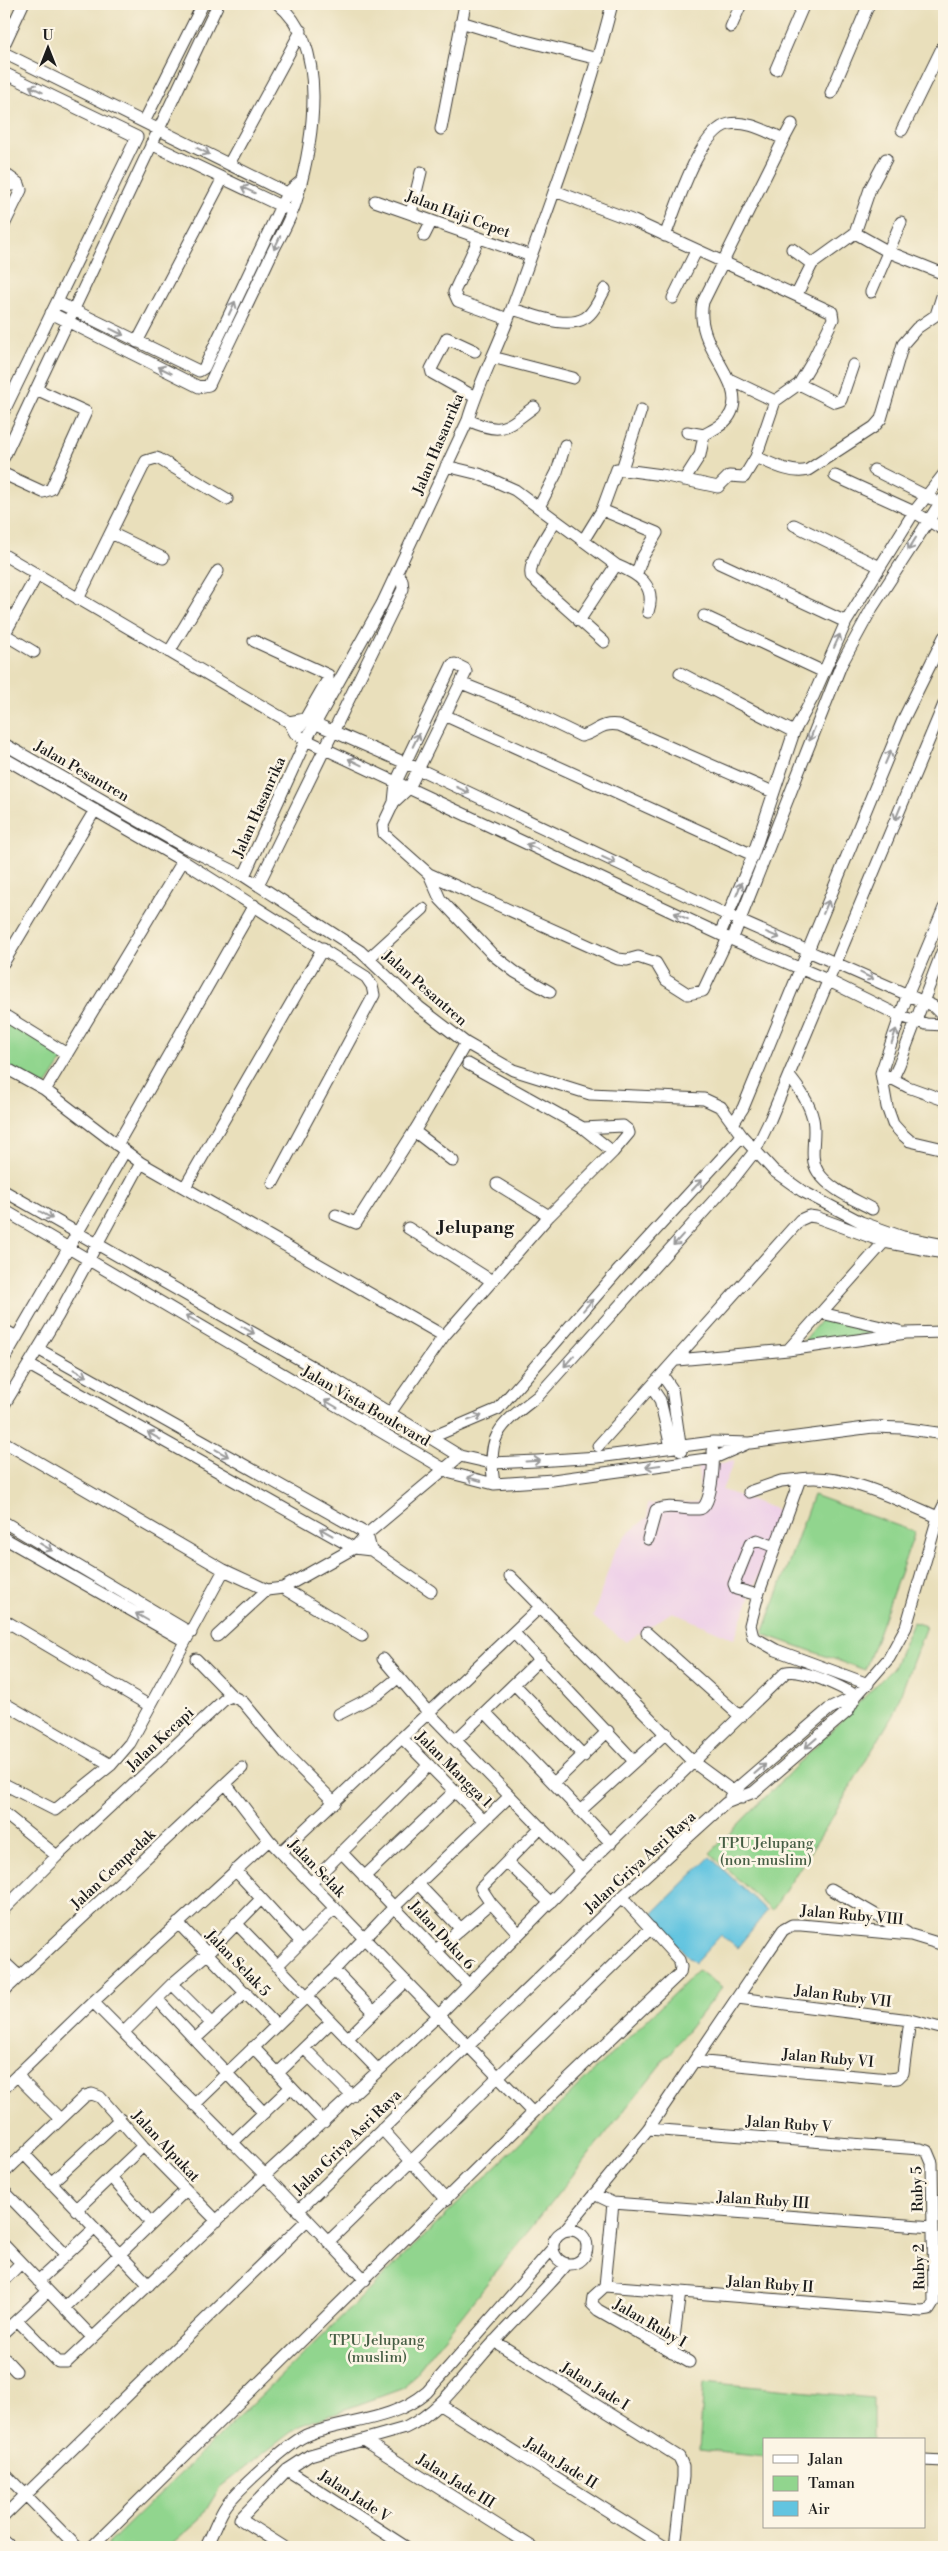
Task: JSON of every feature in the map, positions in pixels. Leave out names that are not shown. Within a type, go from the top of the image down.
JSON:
[{"type":"street","points":[[4,45],[23,4]]},
{"type":"street","points":[[144,122],[203,4]]},
{"type":"street","points":[[4,457],[218,4]]},
{"type":"street","points":[[198,371],[204,368],[280,206],[292,196],[300,182],[309,146],[313,116],[311,66],[300,31],[290,15],[278,4]]},
{"type":"street","points":[[441,129],[466,4]]},
{"type":"street","name":"Jalan Hasanrika","points":[[244,876],[306,740],[310,722],[397,574],[468,420],[475,397],[510,314],[555,191],[598,59],[612,4]]},
{"type":"street","points":[[731,27],[741,4]]},
{"type":"street","points":[[776,69],[804,4]]},
{"type":"street","points":[[831,93],[868,4]]},
{"type":"street","points":[[461,22],[598,59]]},
{"type":"street","points":[[229,164],[300,31]]},
{"type":"street","points":[[902,130],[944,44]]},
{"type":"street","points":[[4,53],[292,196]]},
{"type":"street","points":[[4,73],[137,137],[4,411]]},
{"type":"street","points":[[68,104],[76,88]]},
{"type":"street","points":[[665,236],[690,173],[708,138],[718,128],[730,124],[744,124],[784,139]]},
{"type":"street","points":[[687,432],[704,434],[723,423],[731,413],[734,401],[731,380],[714,355],[702,326],[700,315],[703,302],[722,262],[792,124]]},
{"type":"street","points":[[152,144],[292,211]]},
{"type":"street","points":[[797,294],[812,264],[855,233],[870,189],[886,160]]},
{"type":"street","points":[[411,213],[421,172]]},
{"type":"street","points":[[4,173],[19,184]]},
{"type":"street","points":[[138,342],[223,178]]},
{"type":"street","points":[[4,199],[4,186],[19,184]]},
{"type":"street","points":[[4,225],[19,194],[19,184]]},
{"type":"street","points":[[555,191],[665,236],[797,294],[827,308],[834,314],[800,384],[775,401],[756,457],[744,477],[729,476],[718,488],[684,480],[617,469],[602,510],[582,541]]},
{"type":"street","points":[[203,388],[209,385],[292,211],[292,196]]},
{"type":"street","name":"Jalan Haji Cepet","points":[[375,201],[531,256]]},
{"type":"street","points":[[424,236],[431,222]]},
{"type":"street","points":[[871,292],[901,222]]},
{"type":"street","points":[[855,233],[889,252],[944,274]]},
{"type":"street","points":[[479,238],[454,292],[458,300],[510,314],[562,322],[579,321],[586,318],[605,290]]},
{"type":"street","points":[[792,249],[812,264]]},
{"type":"street","points":[[672,298],[696,251]]},
{"type":"street","points":[[756,457],[773,465],[804,471],[874,427],[886,410],[903,344],[916,328],[936,315],[944,290]]},
{"type":"street","points":[[57,302],[198,371],[203,388]]},
{"type":"street","points":[[51,314],[203,388]]},
{"type":"street","points":[[475,351],[447,338],[431,368],[432,373],[475,397]]},
{"type":"street","points":[[492,358],[573,378]]},
{"type":"street","points":[[800,384],[835,402],[841,400],[853,365]]},
{"type":"street","points":[[731,380],[775,401]]},
{"type":"street","points":[[4,474],[43,492],[51,489],[86,412],[36,389]]},
{"type":"street","points":[[468,420],[488,429],[498,428],[515,422],[534,408]]},
{"type":"street","points":[[622,469],[641,410]]},
{"type":"street","points":[[684,480],[700,455],[704,434]]},
{"type":"street","points":[[538,507],[557,472],[564,445]]},
{"type":"street","points":[[78,599],[146,461],[159,459],[227,499]]},
{"type":"street","points":[[446,466],[479,474],[515,490],[616,565],[637,573],[649,591],[651,603],[648,612]]},
{"type":"street","points":[[394,802],[409,788],[461,683],[466,669],[454,664],[396,782],[394,802],[383,825],[384,834],[429,874],[618,959],[627,960],[638,957],[656,963],[666,980],[688,994],[702,991],[727,938],[740,921],[841,665],[872,608],[927,520],[942,502],[874,470]]},
{"type":"street","points":[[727,938],[728,916],[752,855],[794,732],[813,697],[846,622],[914,512],[944,474]]},
{"type":"street","points":[[835,476],[914,512],[944,530]]},
{"type":"street","points":[[602,510],[657,533],[642,558],[637,573]]},
{"type":"street","points":[[555,521],[531,564],[530,573],[579,621],[604,642]]},
{"type":"street","points":[[794,525],[880,567]]},
{"type":"street","points":[[111,533],[163,558]]},
{"type":"street","points":[[4,555],[289,722],[296,733],[306,740],[727,938],[826,979],[900,1016],[915,1021],[944,1026]]},
{"type":"street","points":[[719,563],[846,622]]},
{"type":"street","points":[[579,621],[616,565]]},
{"type":"street","points":[[169,652],[218,571]]},
{"type":"street","points":[[261,879],[331,732],[403,589],[402,580],[397,574]]},
{"type":"street","points":[[34,652],[4,634],[37,575]]},
{"type":"street","points":[[704,616],[824,672]]},
{"type":"street","points":[[734,1122],[743,1108],[811,951],[903,720],[944,637]]},
{"type":"street","points":[[254,641],[328,675],[310,722],[296,733]]},
{"type":"street","points":[[680,673],[794,732]]},
{"type":"street","points":[[461,683],[521,707],[581,736],[590,733],[600,726],[609,724],[619,725],[772,792]]},
{"type":"street","points":[[813,697],[825,702]]},
{"type":"street","points":[[494,1484],[491,1463],[497,1434],[503,1423],[538,1396],[734,1178],[756,1150],[789,1076],[826,979],[944,704]]},
{"type":"street","points":[[444,715],[752,855]]},
{"type":"street","points":[[289,722],[310,722],[405,763],[728,916],[933,1006],[944,1017]]},
{"type":"street","name":"Jalan Pesantren","points":[[4,744],[183,846],[244,876],[360,951],[419,1007],[466,1043],[513,1070],[590,1094],[704,1099],[721,1107],[734,1122],[742,1136],[774,1171],[802,1191],[861,1222],[903,1237],[944,1245]]},
{"type":"street","points":[[4,758],[183,861],[323,948],[366,977],[372,986],[374,995],[273,1182]]},
{"type":"street","points":[[4,962],[95,810]]},
{"type":"street","points":[[44,1089],[183,861]]},
{"type":"street","points":[[429,874],[440,899],[493,956],[515,972],[550,992]]},
{"type":"street","points":[[4,1359],[11,1342],[78,1234],[121,1148],[254,905]]},
{"type":"street","points":[[944,908],[900,1016],[886,1078],[887,1107],[893,1124],[910,1142],[944,1149]]},
{"type":"street","points":[[368,959],[423,909]]},
{"type":"street","points":[[185,1187],[323,948]]},
{"type":"street","points":[[886,1078],[915,1021],[944,951]]},
{"type":"street","points":[[4,1015],[67,1054]]},
{"type":"street","points":[[336,1216],[356,1223],[414,1131],[466,1043]]},
{"type":"street","points":[[468,1064],[583,1128],[613,1152]]},
{"type":"street","points":[[4,1067],[44,1089],[141,1163],[444,1336]]},
{"type":"street","points":[[789,1076],[806,1097],[814,1120],[814,1162],[818,1172],[841,1193],[872,1209]]},
{"type":"street","points":[[886,1078],[944,1100]]},
{"type":"street","points":[[390,1413],[444,1336],[549,1216],[628,1135],[626,1127],[583,1128]]},
{"type":"street","points":[[414,1131],[453,1161]]},
{"type":"street","points":[[430,1438],[498,1409],[617,1272],[742,1136]]},
{"type":"street","points":[[4,1405],[90,1259],[141,1163]]},
{"type":"street","points":[[717,1163],[734,1178]]},
{"type":"street","points":[[497,1184],[549,1216]]},
{"type":"street","name":"Jalan Vista Boulevard","points":[[4,1191],[334,1379],[460,1456],[491,1463],[598,1457],[676,1446],[713,1442],[750,1442],[873,1427],[944,1434]]},
{"type":"street","name":"Jalan Vista Boulevard","points":[[4,1210],[451,1473],[494,1484],[552,1480],[714,1458],[750,1442]]},
{"type":"street","points":[[598,1446],[663,1376],[800,1220],[809,1216],[816,1217],[884,1242],[944,1253]]},
{"type":"street","points":[[408,1228],[492,1281]]},
{"type":"street","points":[[788,1350],[884,1242]]},
{"type":"street","points":[[821,1312],[906,1333]]},
{"type":"street","points":[[4,1330],[11,1342]]},
{"type":"street","points":[[677,1360],[788,1350],[906,1333],[944,1332]]},
{"type":"street","points":[[38,1349],[367,1534],[371,1550]]},
{"type":"street","points":[[29,1365],[354,1548],[371,1550],[431,1590]]},
{"type":"street","points":[[663,1376],[672,1389],[676,1446]]},
{"type":"street","points":[[652,1388],[660,1400],[682,1462]]},
{"type":"street","points":[[136,1426],[145,1410]]},
{"type":"street","points":[[923,1431],[944,1427]]},
{"type":"street","points":[[4,1442],[224,1570],[267,1590],[283,1588],[354,1548],[367,1534],[443,1468],[460,1456]]},
{"type":"street","points":[[648,1539],[656,1510],[678,1507],[701,1509],[705,1507],[708,1502],[715,1467],[713,1442]]},
{"type":"street","points":[[239,1483],[249,1468]]},
{"type":"street","points":[[749,1492],[782,1482],[800,1479],[829,1479],[874,1491],[938,1517]]},
{"type":"street","points":[[800,1479],[758,1595],[750,1625],[753,1637],[776,1650],[868,1684]]},
{"type":"street","points":[[510,1576],[539,1608],[693,1762],[738,1795],[829,1709],[856,1696],[889,1658],[906,1626],[938,1517],[944,1505]]},
{"type":"street","points":[[4,1522],[188,1637]]},
{"type":"street","points":[[4,1538],[188,1637]]},
{"type":"street","points":[[758,1595],[736,1589],[734,1584],[750,1544],[757,1540],[775,1548]]},
{"type":"street","points":[[4,1784],[56,1810],[111,1765],[130,1743],[224,1570]]},
{"type":"street","points":[[283,1588],[362,1636]]},
{"type":"street","points":[[217,1636],[267,1590]]},
{"type":"street","points":[[280,1852],[335,1803],[428,1712],[539,1608]]},
{"type":"street","points":[[4,1620],[150,1706]]},
{"type":"street","points":[[514,1633],[608,1731],[634,1761]]},
{"type":"street","points":[[647,1633],[741,1717]]},
{"type":"street","points":[[196,1659],[232,1696],[243,1702],[287,1755],[335,1803]]},
{"type":"street","points":[[383,1659],[428,1712],[582,1870]]},
{"type":"street","points":[[456,1740],[540,1660]]},
{"type":"street","points":[[17,2320],[58,2362],[62,2364],[67,2362],[265,2175],[439,2015],[582,1870],[786,1672],[794,1670],[856,1696]]},
{"type":"street","points":[[339,1714],[378,1694],[399,1678]]},
{"type":"street","points":[[514,1684],[584,1756]]},
{"type":"street","name":"Jalan Kecapi","points":[[4,1909],[57,1856],[225,1699],[232,1696]]},
{"type":"street","points":[[4,1703],[111,1765]]},
{"type":"street","points":[[485,1712],[611,1842]]},
{"type":"street","points":[[554,1784],[608,1731]]},
{"type":"street","points":[[580,1811],[666,1733]]},
{"type":"street","name":"Jalan Mangga 1","points":[[402,1738],[484,1821]]},
{"type":"street","points":[[311,1883],[429,1765]]},
{"type":"street","name":"Jalan Cempedak","points":[[4,1991],[242,1768]]},
{"type":"street","points":[[226,1784],[269,1840]]},
{"type":"street","points":[[364,1877],[455,1791]]},
{"type":"street","name":"Jalan Griya Asri Raya","points":[[298,2211],[622,1897],[726,1803],[738,1795]]},
{"type":"street","points":[[194,2105],[334,1970],[394,1906],[510,1796]]},
{"type":"street","points":[[4,1814],[57,1856]]},
{"type":"street","points":[[519,1934],[491,1903],[481,1888],[542,1827]]},
{"type":"street","name":"Jalan Selak","points":[[4,2088],[92,2002],[269,1840],[533,2113]]},
{"type":"street","name":"Jalan Duku 6","points":[[341,1852],[468,1984]]},
{"type":"street","points":[[507,1862],[550,1903]]},
{"type":"street","points":[[235,1870],[302,1942]]},
{"type":"street","points":[[418,1884],[460,1928]]},
{"type":"street","name":"Jalan Ruby VIII","points":[[831,1889],[910,1935]]},
{"type":"street","points":[[92,2547],[533,2113],[680,1974],[681,1967],[678,1960],[622,1897]]},
{"type":"street","points":[[124,2032],[172,1984],[208,1953],[261,1899]]},
{"type":"street","points":[[435,1951],[491,1903]]},
{"type":"street","points":[[277,1966],[335,1908]]},
{"type":"street","name":"Jalan Selak 5","points":[[178,1922],[276,2025]]},
{"type":"street","points":[[236,1923],[378,2070]]},
{"type":"street","name":"Jalan Ruby VIII","points":[[738,1998],[776,1939],[783,1930],[792,1925],[910,1935],[944,1945]]},
{"type":"street","points":[[328,2242],[651,1928]]},
{"type":"street","points":[[4,1962],[19,1976]]},
{"type":"street","points":[[334,1970],[374,2012]]},
{"type":"street","points":[[347,2039],[406,1982]]},
{"type":"street","points":[[172,1984],[211,2022]]},
{"type":"street","points":[[196,2039],[211,2022],[246,1992]]},
{"type":"street","points":[[206,2547],[224,2508],[287,2446],[308,2434],[392,2413],[414,2403],[426,2392],[552,2249],[555,2238],[564,2231],[648,2129],[738,1998]]},
{"type":"street","name":"Jalan Ruby VII","points":[[738,1998],[910,2020],[944,2029]]},
{"type":"street","points":[[157,2000],[196,2039],[226,2074],[264,2113]]},
{"type":"street","points":[[92,2002],[265,2175],[365,2280]]},
{"type":"street","name":"Jalan Ruby VI","points":[[694,2061],[889,2079],[898,2078],[903,2073],[910,2020]]},
{"type":"street","points":[[278,2073],[331,2022]]},
{"type":"street","points":[[253,2047],[324,2122]]},
{"type":"street","points":[[304,2048],[352,2096]]},
{"type":"street","points":[[4,2173],[60,2119],[23,2082],[18,2074]]},
{"type":"street","points":[[232,2143],[291,2087]]},
{"type":"street","name":"Jalan Alpukat","points":[[60,2119],[85,2096],[92,2094],[100,2096],[144,2146],[217,2221]]},
{"type":"street","points":[[51,2183],[120,2119]]},
{"type":"street","name":"Jalan Ruby V","points":[[648,2129],[927,2151]]},
{"type":"street","points":[[382,2130],[446,2200]]},
{"type":"street","points":[[76,2210],[144,2146]]},
{"type":"street","name":"Ruby 5","points":[[927,2151],[932,2163],[933,2227]]},
{"type":"street","points":[[24,2154],[118,2255],[149,2285]]},
{"type":"street","points":[[111,2176],[152,2223]]},
{"type":"street","points":[[4,2190],[66,2255]]},
{"type":"street","points":[[64,2308],[186,2190]]},
{"type":"street","name":"Jalan Ruby III","points":[[594,2194],[613,2203],[933,2227]]},
{"type":"street","points":[[605,2286],[613,2203]]},
{"type":"street","points":[[4,2516],[24,2494],[307,2220]]},
{"type":"street","name":"Ruby 2","points":[[932,2306],[933,2227]]},
{"type":"street","points":[[38,2281],[94,2229]]},
{"type":"street","points":[[284,2547],[240,2519],[287,2470],[310,2455],[405,2428],[420,2421],[440,2405],[494,2341],[567,2264],[578,2262],[583,2258],[587,2248],[584,2237],[580,2233],[569,2230],[564,2231]]},
{"type":"street","points":[[4,2245],[92,2337]]},
{"type":"street","points":[[552,2249],[557,2259],[567,2264]]},
{"type":"street","points":[[4,2280],[21,2264]]},
{"type":"street","name":"Jalan Ruby II","points":[[605,2286],[922,2311],[932,2306]]},
{"type":"street","name":"Jalan Ruby I","points":[[605,2286],[593,2297],[592,2304],[598,2310],[689,2362]]},
{"type":"street","points":[[4,2332],[48,2291]]},
{"type":"street","points":[[672,2353],[680,2292]]},
{"type":"street","name":"Jalan Jade I","points":[[494,2341],[680,2457],[683,2466],[683,2477],[674,2547]]},
{"type":"street","points":[[4,2358],[16,2371]]},
{"type":"street","name":"Jalan Jade II","points":[[440,2405],[665,2547]]},
{"type":"street","name":"Jalan Jade III","points":[[363,2440],[532,2547]]},
{"type":"street","points":[[926,2460],[944,2461]]},
{"type":"street","name":"Jalan Jade V","points":[[287,2470],[406,2547]]},
{"type":"street","points":[[4,2473],[77,2547]]},
{"type":"street","points":[[4,2541],[11,2547]]},
{"type":"shaded area","points":[[734,1461],[722,1490],[784,1512],[734,1639],[672,1612],[626,1642],[593,1617],[614,1552],[627,1534],[648,1517],[647,1504],[701,1502],[698,1467]]},
{"type":"green space","points":[[4,1015],[67,1054],[44,1089],[4,1067]]},
{"type":"green space","points":[[825,1315],[906,1332],[803,1342]]},
{"type":"green space","points":[[813,1495],[915,1532],[865,1670],[763,1634]]},
{"type":"green space","name":"TPU Jelupang (non-muslim)","points":[[913,1622],[926,1626],[893,1715],[827,1826],[772,1911],[710,1853],[893,1668]]},
{"type":"green space","name":"TPU Jelupang (muslim)","points":[[698,1970],[722,1987],[404,2388],[299,2426],[220,2487],[200,2520],[169,2547],[105,2547]]},
{"type":"green space","points":[[704,2382],[873,2398],[873,2438],[763,2438],[763,2457],[699,2450]]},
{"type":"water","points":[[710,1857],[767,1911],[737,1948],[721,1935],[695,1963],[649,1917]]},
{"type":"district","name":"Jelupang","points":[[476,1227]]}]
